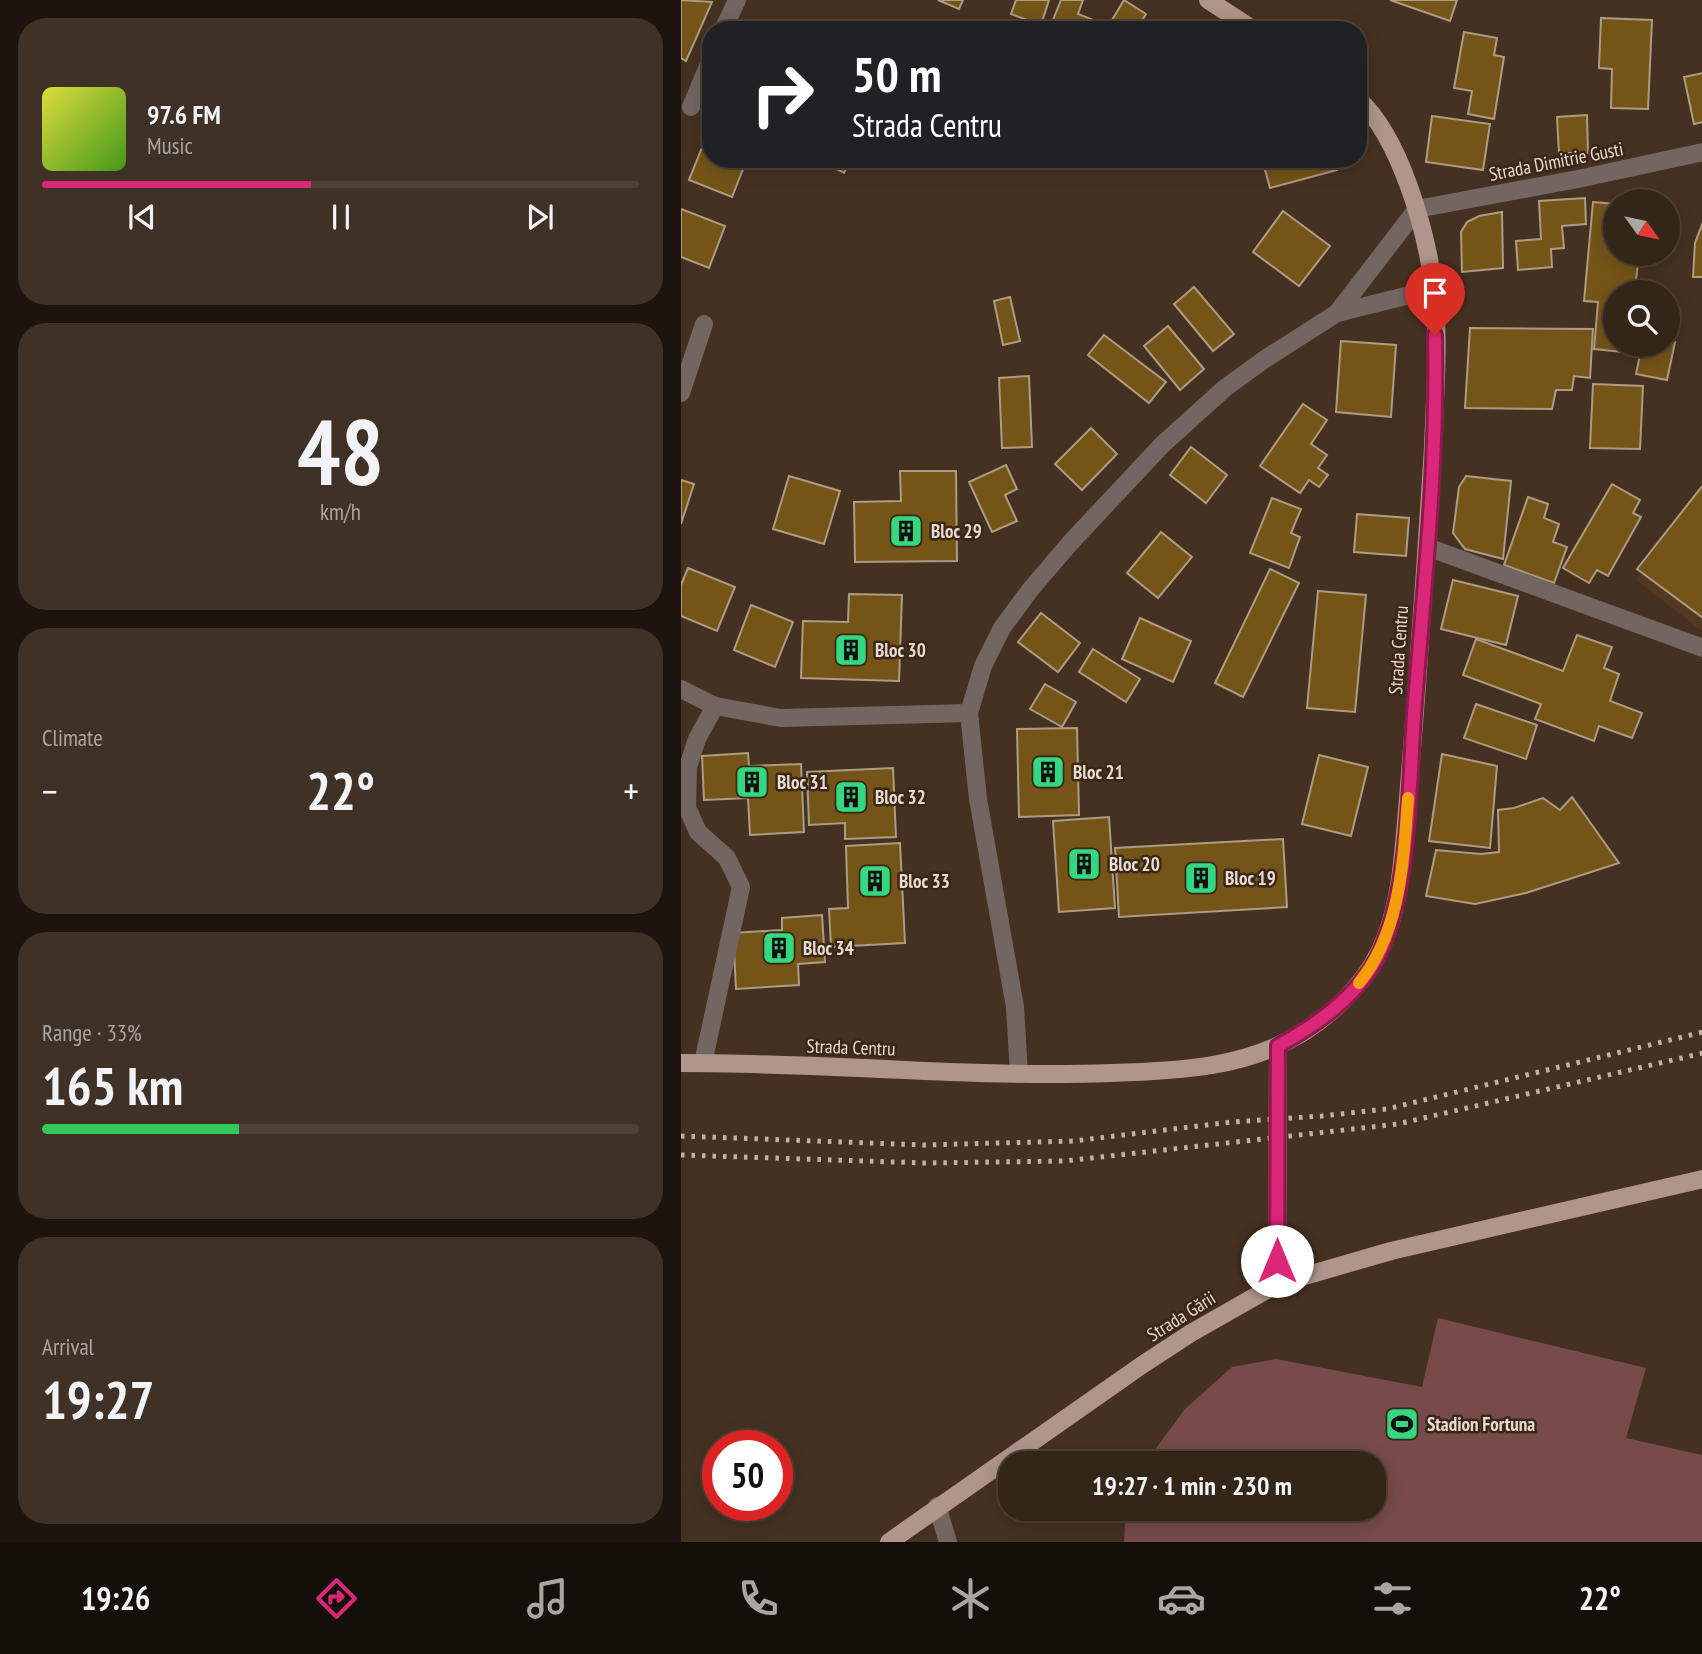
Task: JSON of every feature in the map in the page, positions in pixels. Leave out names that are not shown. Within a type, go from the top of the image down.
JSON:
[{"type":"main road","points":[[1208,0],[1240,21]]},
{"type":"main road","name":"Strada Centru","points":[[681,1063],[1019,1074],[1169,1071],[1223,1065],[1278,1046],[1305,1031],[1333,1011],[1360,982],[1375,961],[1386,936],[1402,870],[1427,547],[1436,380],[1434,289],[1428,248],[1417,209],[1389,140],[1367,107]]},
{"type":"main road","points":[[1277,1284],[1278,1046]]},
{"type":"main road","name":"Strada Gării","points":[[889,1542],[1142,1365],[1191,1333],[1277,1284],[1391,1251],[1702,1179]]},
{"type":"street","points":[[727,21],[737,0]]},
{"type":"street","points":[[691,107],[702,81]]},
{"type":"street","name":"Strada Dimitrie Gusti","points":[[1417,209],[1578,180],[1702,152]]},
{"type":"street","points":[[1337,313],[1417,209]]},
{"type":"street","points":[[1019,1074],[1015,1007],[978,799],[969,713],[983,666],[1002,628],[1071,542],[1162,445],[1225,388],[1337,313],[1434,289]]},
{"type":"street","points":[[681,393],[704,324]]},
{"type":"street","points":[[1427,547],[1702,648]]},
{"type":"street","points":[[681,689],[715,706],[781,718],[969,713]]},
{"type":"street","points":[[703,1063],[741,887],[727,858],[698,832],[687,807],[688,767],[697,739],[715,706]]},
{"type":"street","points":[[937,1506],[948,1542]]},
{"type":"shaded area","points":[[1702,497],[1702,631],[1636,580]]},
{"type":"shaded area","name":"Stadion Fortuna","points":[[1438,1318],[1646,1368],[1626,1438],[1702,1455],[1702,1542],[1124,1542],[1125,1521],[1386,1521],[1386,1451],[1154,1451],[1185,1409],[1232,1367],[1276,1359],[1422,1387]]},
{"type":"building","points":[[681,0],[712,2],[686,61],[681,58]]},
{"type":"building","points":[[938,0],[963,0],[959,9]]},
{"type":"building","points":[[1016,0],[1049,0],[1042,21],[1030,21],[1011,14]]},
{"type":"building","points":[[1061,0],[1083,0],[1078,14],[1096,21],[1053,21]]},
{"type":"building","points":[[1124,0],[1146,14],[1142,21],[1111,21]]},
{"type":"building","points":[[1390,0],[1457,0],[1450,21]]},
{"type":"building","points":[[1601,18],[1652,20],[1648,109],[1611,108],[1612,69],[1599,68]]},
{"type":"building","points":[[1464,32],[1497,38],[1494,55],[1504,57],[1494,119],[1468,114],[1472,91],[1454,88]]},
{"type":"building","points":[[1703,73],[1703,122],[1694,124],[1684,77]]},
{"type":"building","points":[[1587,115],[1588,153],[1559,153],[1557,117]]},
{"type":"building","points":[[1432,116],[1490,124],[1483,170],[1426,162]]},
{"type":"building","points":[[702,148],[702,168],[743,168],[732,197],[689,180]]},
{"type":"building","points":[[1264,168],[1336,168],[1337,170],[1270,188]]},
{"type":"building","points":[[1585,198],[1586,224],[1562,226],[1564,248],[1551,249],[1552,267],[1518,270],[1516,241],[1541,239],[1539,201]]},
{"type":"building","points":[[1593,202],[1603,203],[1603,266],[1638,266],[1636,280],[1603,280],[1603,350],[1594,349],[1598,302],[1584,301]]},
{"type":"building","points":[[681,209],[725,226],[709,268],[681,257]]},
{"type":"building","points":[[1283,211],[1330,246],[1299,286],[1253,252]]},
{"type":"building","points":[[1502,212],[1503,268],[1462,272],[1461,232],[1467,222],[1479,216]]},
{"type":"building","points":[[1703,222],[1703,277],[1693,277],[1695,243]]},
{"type":"building","points":[[1194,287],[1234,334],[1213,351],[1174,304]]},
{"type":"building","points":[[1010,297],[1020,341],[1003,345],[994,301]]},
{"type":"building","points":[[1168,326],[1204,369],[1180,390],[1144,346]]},
{"type":"building","points":[[1470,328],[1593,329],[1590,378],[1574,376],[1572,390],[1556,390],[1552,409],[1465,408]]},
{"type":"building","points":[[1104,335],[1166,382],[1149,403],[1088,355]]},
{"type":"building","points":[[1341,341],[1396,345],[1391,417],[1336,412]]},
{"type":"building","points":[[1640,357],[1672,357],[1667,380],[1636,374]]},
{"type":"building","points":[[1029,376],[1032,447],[1002,448],[999,378]]},
{"type":"building","points":[[1593,384],[1643,386],[1640,449],[1590,448]]},
{"type":"building","points":[[1303,404],[1327,420],[1311,444],[1327,455],[1318,468],[1328,475],[1319,487],[1309,480],[1300,493],[1260,466]]},
{"type":"building","points":[[1091,428],[1117,454],[1082,490],[1055,464]]},
{"type":"building","points":[[1191,447],[1227,475],[1206,503],[1170,475]]},
{"type":"building","points":[[1006,465],[1017,489],[1005,495],[1017,521],[992,532],[969,482]]},
{"type":"building","name":"Bloc 29","points":[[900,471],[956,471],[957,561],[855,562],[854,502],[901,501]]},
{"type":"building","points":[[789,476],[840,491],[824,544],[773,529]]},
{"type":"building","points":[[1466,476],[1511,481],[1503,559],[1465,549],[1453,533],[1459,487]]},
{"type":"building","points":[[681,480],[694,484],[681,524]]},
{"type":"building","points":[[1612,484],[1640,500],[1633,513],[1641,517],[1608,576],[1597,570],[1589,583],[1563,568]]},
{"type":"building","points":[[1703,485],[1703,618],[1637,569]]},
{"type":"building","points":[[1528,497],[1548,504],[1544,518],[1559,524],[1553,542],[1567,547],[1554,583],[1504,565]]},
{"type":"building","points":[[1272,498],[1301,509],[1291,533],[1300,537],[1289,568],[1250,553]]},
{"type":"building","points":[[1357,514],[1409,518],[1406,556],[1354,552]]},
{"type":"building","points":[[1161,532],[1192,557],[1158,598],[1127,573]]},
{"type":"building","points":[[688,568],[735,587],[717,631],[681,616],[681,585]]},
{"type":"building","points":[[1270,569],[1299,583],[1243,697],[1215,683]]},
{"type":"building","points":[[1453,580],[1518,596],[1506,645],[1441,629]]},
{"type":"building","points":[[1318,591],[1366,595],[1355,712],[1307,708]]},
{"type":"building","name":"Bloc 30","points":[[849,594],[902,595],[899,681],[801,678],[803,621],[848,622]]},
{"type":"building","points":[[751,605],[793,622],[775,667],[734,650]]},
{"type":"building","points":[[1041,613],[1080,643],[1058,672],[1018,642]]},
{"type":"building","points":[[1140,618],[1191,641],[1173,682],[1122,659]]},
{"type":"building","points":[[1577,635],[1612,647],[1604,668],[1619,674],[1610,701],[1642,713],[1632,738],[1599,726],[1594,741],[1535,719],[1541,704],[1463,675],[1476,639],[1563,671]]},
{"type":"building","points":[[1093,649],[1140,679],[1126,702],[1079,672]]},
{"type":"building","points":[[1045,684],[1076,702],[1062,727],[1030,709]]},
{"type":"building","points":[[1476,704],[1537,725],[1526,759],[1464,738]]},
{"type":"building","name":"Bloc 21","points":[[1077,728],[1079,815],[1019,817],[1017,729]]},
{"type":"building","name":"Bloc 31","points":[[748,753],[749,766],[801,764],[804,832],[750,835],[748,798],[704,800],[702,756]]},
{"type":"building","points":[[1442,754],[1497,766],[1490,848],[1429,841]]},
{"type":"building","points":[[1319,755],[1368,767],[1351,836],[1302,824]]},
{"type":"building","name":"Bloc 32","points":[[893,768],[896,837],[845,839],[845,823],[809,825],[807,772]]},
{"type":"building","points":[[1572,797],[1619,863],[1526,893],[1475,904],[1426,896],[1436,850],[1481,854],[1499,852],[1498,810],[1514,808],[1543,798],[1560,810]]},
{"type":"building","name":"Bloc 20","points":[[1109,817],[1115,908],[1059,912],[1053,821]]},
{"type":"building","name":"Bloc 19","points":[[1283,839],[1287,907],[1119,917],[1115,848]]},
{"type":"building","name":"Bloc 33","points":[[900,843],[905,943],[831,947],[829,909],[848,908],[846,846]]},
{"type":"building","name":"Bloc 34","points":[[822,915],[825,962],[798,964],[799,985],[736,989],[733,933],[782,930],[782,918]]},
{"type":"railway","points":[[681,1136],[924,1145],[1074,1141],[1231,1122],[1322,1116],[1387,1109],[1703,1032]]},
{"type":"railway","points":[[681,1155],[925,1163],[1065,1161],[1398,1124],[1703,1053]]},
{"type":"slow traffic","points":[[1359,983],[1375,961],[1386,936],[1395,903],[1402,870],[1408,798]]},
{"type":"place","name":"Bloc 29","points":[[906,531]]},
{"type":"place","name":"Bloc 30","points":[[851,650]]},
{"type":"place","name":"Bloc 21","points":[[1048,772]]},
{"type":"place","name":"Bloc 31","points":[[752,782]]},
{"type":"place","name":"Bloc 32","points":[[851,797]]},
{"type":"place","name":"Bloc 20","points":[[1084,864]]},
{"type":"place","name":"Bloc 19","points":[[1201,878]]},
{"type":"place","name":"Bloc 33","points":[[875,881]]},
{"type":"place","name":"Bloc 34","points":[[779,948]]},
{"type":"place","name":"Stadion Fortuna","points":[[1402,1424]]},
{"type":"route","points":[[1277,1261],[1278,1046],[1333,1011],[1375,961],[1386,936],[1402,870],[1427,547],[1436,380],[1435,335]]}]
